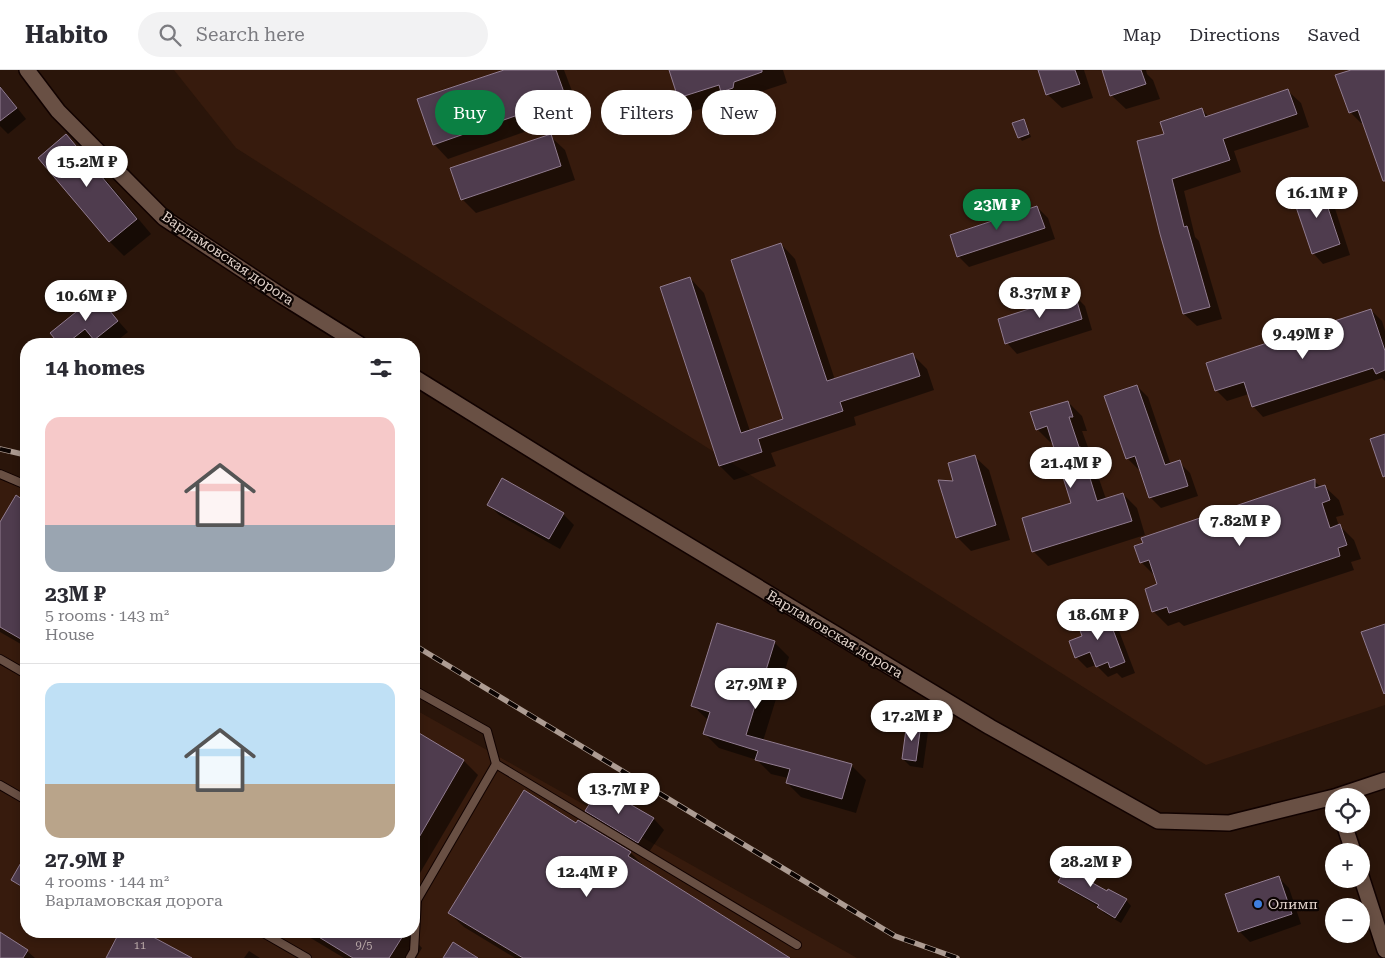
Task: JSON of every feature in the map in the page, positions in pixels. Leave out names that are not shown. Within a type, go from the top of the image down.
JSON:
[{"type":"street","name":"Варламовская дорога","points":[[27,70],[58,111],[164,218],[349,338]]},
{"type":"street","name":"Варламовская дорога","points":[[420,381],[580,480],[982,722],[1158,821],[1230,823],[1325,799]]},
{"type":"street","points":[[1361,788],[1385,780]]},
{"type":"street","points":[[1365,888],[1385,950]]},
{"type":"lane","points":[[0,474],[20,482]]},
{"type":"lane","points":[[0,659],[20,671]]},
{"type":"lane","points":[[420,693],[487,731],[496,764],[797,945]]},
{"type":"lane","points":[[420,891],[496,764]]},
{"type":"lane","points":[[0,785],[20,797]]},
{"type":"lane","points":[[272,938],[307,958]]},
{"type":"lane","points":[[410,958],[414,951],[414,938]]},
{"type":"shaded area","points":[[174,70],[1385,70],[1385,705],[1206,765],[236,148]]},
{"type":"shaded area","points":[[0,476],[20,488],[20,938],[420,938],[420,712],[857,958],[0,958]]},
{"type":"building","points":[[504,70],[556,70],[563,90],[515,90],[515,116],[505,120],[505,90],[444,90]]},
{"type":"building","points":[[669,70],[762,70],[762,72],[734,82],[733,88],[727,90],[720,90],[719,85],[692,94],[692,90],[675,90]]},
{"type":"building","points":[[1038,70],[1075,70],[1080,84],[1046,95]]},
{"type":"building","points":[[1102,70],[1141,70],[1146,84],[1110,96]]},
{"type":"building","points":[[1351,70],[1385,70],[1385,181],[1383,181],[1358,110],[1349,113],[1335,75]]},
{"type":"building","points":[[0,87],[17,108],[0,121]]},
{"type":"building","points":[[1288,89],[1297,114],[1223,139],[1230,160],[1172,179],[1184,227],[1187,226],[1210,307],[1183,314],[1160,234],[1137,141],[1164,134],[1160,122],[1202,108],[1205,117]]},
{"type":"building","points":[[435,93],[435,135],[461,135],[433,145],[417,99]]},
{"type":"building","points":[[1024,119],[1029,134],[1018,138],[1012,123]]},
{"type":"building","points":[[66,134],[137,219],[109,242],[38,158]]},
{"type":"building","points":[[548,135],[551,135],[561,166],[461,200],[450,168]]},
{"type":"building","points":[[1319,181],[1340,244],[1312,254],[1294,201],[1306,197],[1303,186]]},
{"type":"building","points":[[1037,206],[1045,228],[957,257],[950,235]]},
{"type":"building","points":[[781,243],[827,381],[913,353],[920,376],[840,402],[843,411],[758,439],[762,452],[719,466],[660,287],[690,277],[741,433],[783,419],[731,260]]},
{"type":"building","points":[[1075,294],[1082,319],[1005,344],[998,319]]},
{"type":"building","points":[[97,295],[118,321],[97,338],[92,338],[85,329],[74,338],[54,338],[50,333]]},
{"type":"building","points":[[1371,309],[1385,351],[1385,370],[1376,374],[1373,368],[1252,407],[1244,382],[1215,391],[1206,363]]},
{"type":"building","points":[[1137,385],[1165,465],[1180,460],[1188,486],[1149,498],[1135,456],[1126,459],[1104,396]]},
{"type":"building","points":[[1068,401],[1073,417],[1069,417],[1079,447],[1084,448],[1090,462],[1085,462],[1097,501],[1123,493],[1132,521],[1032,552],[1022,518],[1071,503],[1047,426],[1036,430],[1030,412]]},
{"type":"building","points":[[1385,434],[1385,476],[1383,477],[1370,439]]},
{"type":"building","points":[[975,455],[996,525],[956,538],[938,480],[953,481],[948,463]]},
{"type":"building","points":[[502,478],[564,513],[549,539],[487,505]]},
{"type":"building","points":[[1315,479],[1315,488],[1325,485],[1330,500],[1322,503],[1330,528],[1340,524],[1347,545],[1338,548],[1340,556],[1169,613],[1167,607],[1152,612],[1145,589],[1157,584],[1149,560],[1140,563],[1134,546],[1143,543],[1141,538]]},
{"type":"building","points":[[16,495],[20,498],[20,639],[0,627],[0,522]]},
{"type":"building","points":[[1106,611],[1125,662],[1110,668],[1108,662],[1096,667],[1090,652],[1075,658],[1069,641],[1082,636],[1077,622]]},
{"type":"building","points":[[717,623],[775,641],[746,735],[852,764],[842,799],[786,783],[790,769],[755,760],[758,751],[703,734],[710,712],[691,706]]},
{"type":"building","points":[[1385,624],[1385,693],[1384,694],[1361,632]]},
{"type":"building","points":[[907,722],[921,724],[916,761],[902,759]]},
{"type":"building","points":[[420,734],[464,760],[420,836]]},
{"type":"building","points":[[600,787],[654,818],[638,843],[585,811]]},
{"type":"building","points":[[524,790],[576,823],[578,820],[631,852],[628,856],[790,958],[523,958],[448,913]]},
{"type":"building","points":[[1074,854],[1088,862],[1080,876],[1107,891],[1108,889],[1127,899],[1115,918],[1097,907],[1099,905],[1058,882]]},
{"type":"building","points":[[20,864],[20,885],[11,880]]},
{"type":"building","name":"Олимп","points":[[1279,876],[1292,914],[1238,932],[1225,894]]},
{"type":"building","points":[[0,932],[28,950],[23,958],[0,958]]},
{"type":"building","points":[[116,938],[155,938],[192,958],[106,958]]},
{"type":"building","points":[[320,938],[402,938],[389,958],[353,958]]},
{"type":"building","points":[[453,942],[478,958],[443,958]]},
{"type":"railway","points":[[0,449],[20,454]]},
{"type":"railway","points":[[420,649],[895,936],[957,958]]},
{"type":"place","name":"Олимп","points":[[1258,904]]}]
